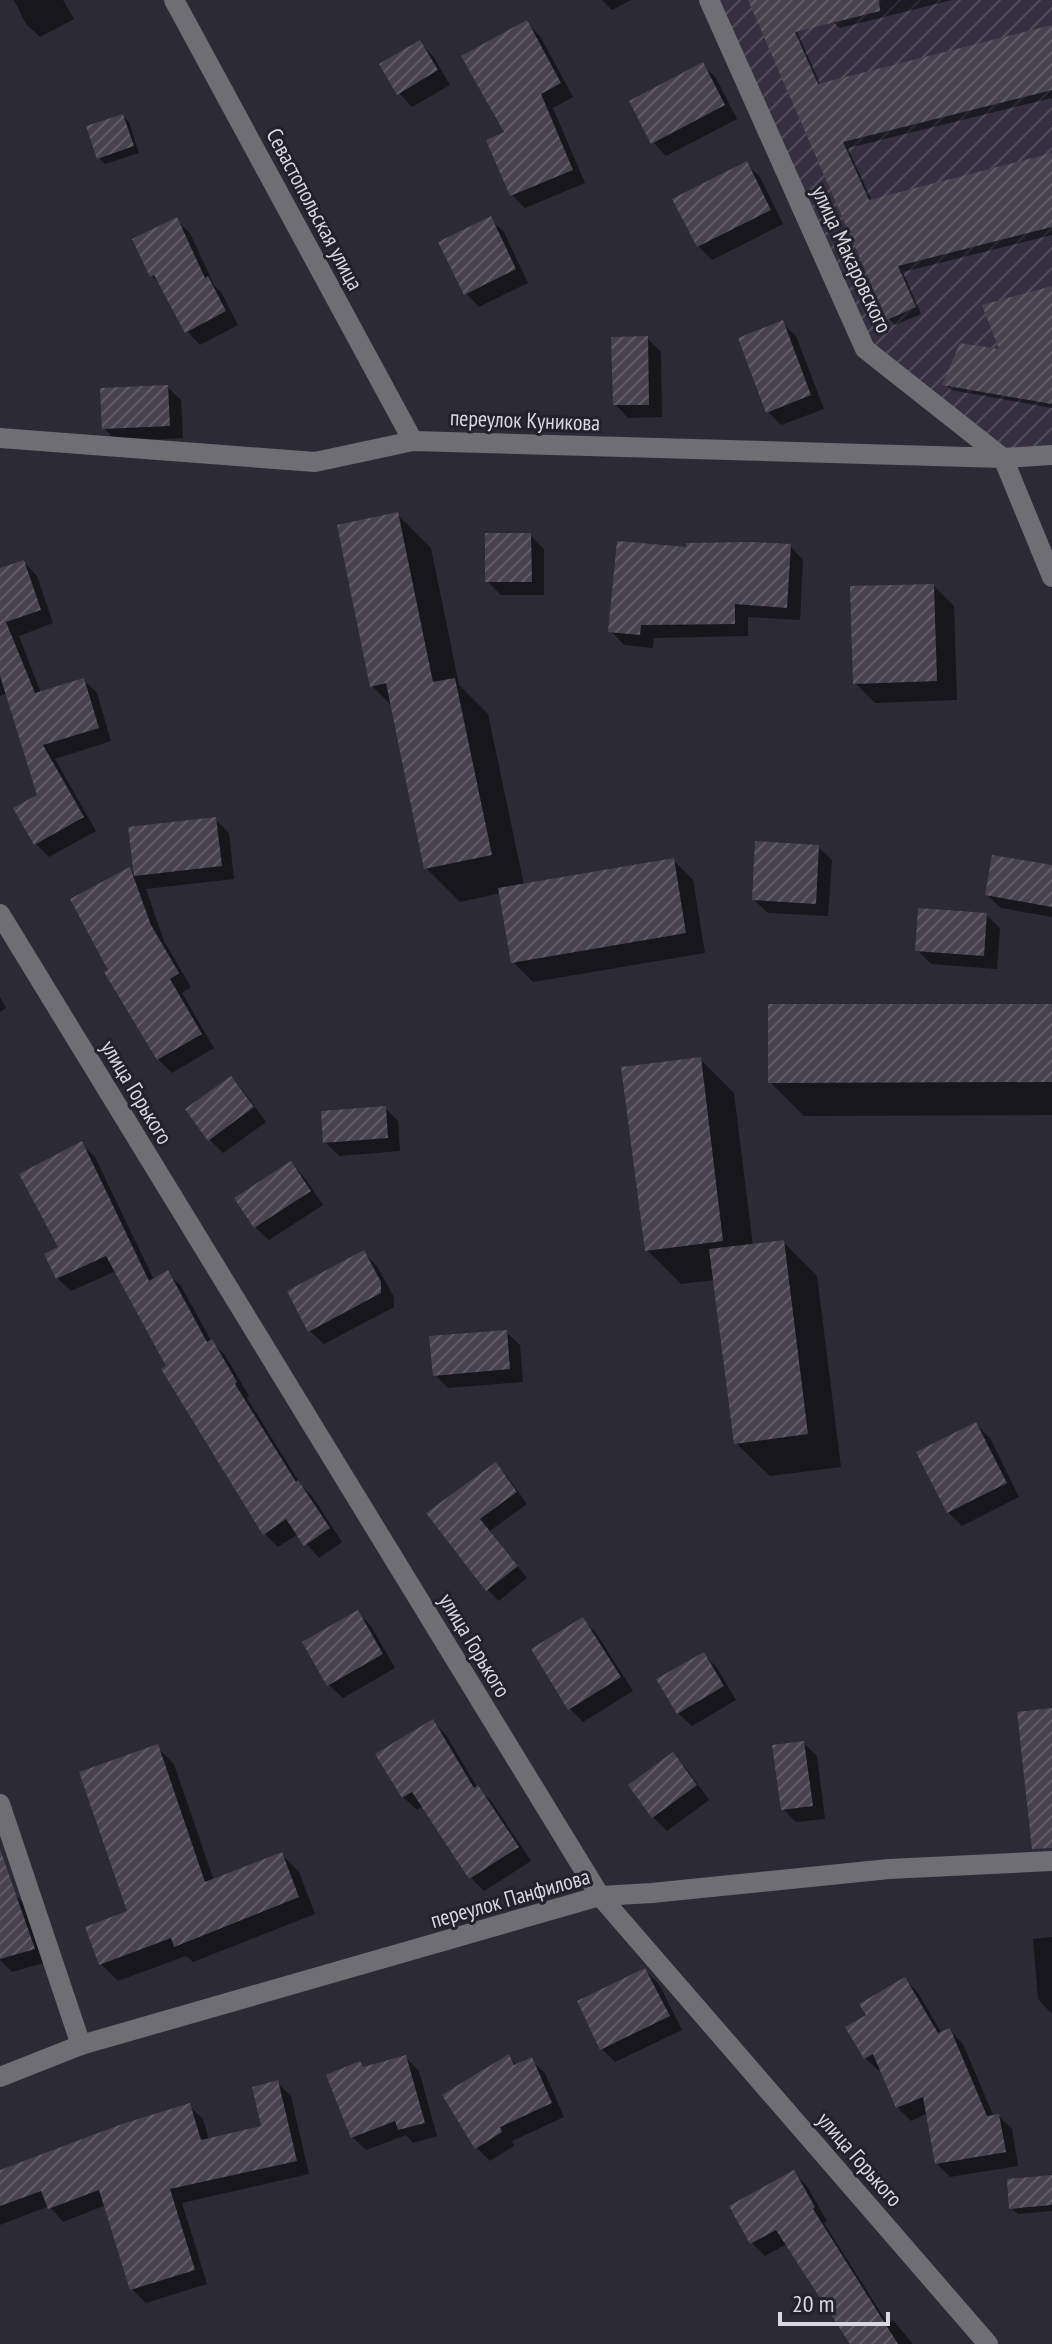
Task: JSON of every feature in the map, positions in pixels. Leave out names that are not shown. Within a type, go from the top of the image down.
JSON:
[{"type":"street","name":"Севастопольская улица","points":[[174,0],[413,441]]},
{"type":"street","name":"улица Макаровского","points":[[709,0],[865,349],[1003,458],[1052,577]]},
{"type":"street","name":"переулок Куникова","points":[[0,438],[315,462],[413,441],[1003,458],[1052,455]]},
{"type":"street","name":"улица Горького","points":[[0,914],[600,1896],[988,2344]]},
{"type":"street","points":[[0,1804],[81,2045]]},
{"type":"street","name":"переулок Панфилова","points":[[0,2077],[81,2045],[600,1896],[889,1869],[1052,1861]]},
{"type":"shaded area","points":[[720,0],[1052,0],[1052,448],[1006,451],[869,345]]},
{"type":"building","points":[[748,0],[879,0],[880,11],[795,32],[818,84],[1052,25],[1052,90],[843,142],[869,200],[1052,153],[1052,227],[898,266],[916,307],[887,320]]},
{"type":"building","points":[[527,20],[561,83],[541,94],[573,170],[510,196],[486,140],[504,132],[461,56]]},
{"type":"building","points":[[420,40],[438,70],[397,95],[379,64]]},
{"type":"building","points":[[703,62],[725,105],[651,144],[629,101]]},
{"type":"building","points":[[123,114],[134,146],[97,159],[86,126]]},
{"type":"building","points":[[747,161],[771,210],[697,247],[672,199]]},
{"type":"building","points":[[491,216],[516,269],[464,295],[438,242]]},
{"type":"building","points":[[177,217],[205,278],[208,276],[226,311],[185,333],[154,275],[150,277],[132,239]]},
{"type":"building","points":[[1052,286],[1052,404],[942,385],[960,343],[999,349],[982,305]]},
{"type":"building","points":[[783,320],[811,395],[766,413],[738,338]]},
{"type":"building","points":[[648,336],[649,405],[613,405],[611,337]]},
{"type":"building","points":[[168,385],[170,426],[102,429],[100,388]]},
{"type":"building","points":[[398,512],[433,682],[455,678],[492,855],[424,869],[386,683],[370,687],[337,525]]},
{"type":"building","points":[[485,533],[531,533],[532,582],[485,582]]},
{"type":"building","points":[[617,541],[686,547],[686,543],[791,544],[787,608],[735,604],[735,624],[641,625],[640,635],[608,632]]},
{"type":"building","points":[[24,560],[41,610],[6,622],[35,693],[84,678],[99,728],[43,745],[84,817],[34,845],[13,808],[37,795],[0,676],[0,568]]},
{"type":"building","points":[[934,584],[937,681],[853,684],[850,586]]},
{"type":"building","points":[[216,817],[222,866],[134,876],[128,827]]},
{"type":"building","points":[[755,841],[819,845],[816,904],[752,900]]},
{"type":"building","points":[[992,855],[1052,865],[1052,907],[985,895]]},
{"type":"building","points":[[674,858],[686,933],[511,963],[498,888]]},
{"type":"building","points":[[130,867],[151,925],[179,973],[170,979],[202,1034],[157,1060],[104,972],[108,970],[70,899]]},
{"type":"building","points":[[918,908],[987,913],[984,956],[915,951]]},
{"type":"building","points":[[768,1004],[1052,1004],[1052,1082],[768,1083]]},
{"type":"building","points":[[701,1057],[723,1241],[645,1251],[621,1067]]},
{"type":"building","points":[[231,1076],[254,1107],[208,1141],[185,1109]]},
{"type":"building","points":[[386,1106],[388,1138],[323,1143],[321,1111]]},
{"type":"building","points":[[82,1141],[149,1281],[168,1270],[207,1342],[212,1339],[237,1382],[235,1384],[296,1482],[298,1480],[330,1528],[304,1546],[286,1519],[263,1535],[161,1369],[166,1366],[106,1256],[56,1279],[44,1254],[58,1247],[19,1174]]},
{"type":"building","points":[[291,1161],[311,1191],[254,1228],[234,1198]]},
{"type":"building","points":[[784,1240],[808,1434],[734,1444],[709,1249]]},
{"type":"building","points":[[364,1250],[381,1282],[381,1293],[308,1332],[287,1291]]},
{"type":"building","points":[[507,1330],[510,1369],[433,1376],[429,1336]]},
{"type":"building","points":[[976,1422],[1007,1483],[947,1513],[916,1452]]},
{"type":"building","points":[[496,1462],[517,1492],[480,1519],[518,1566],[486,1591],[426,1513]]},
{"type":"building","points":[[358,1610],[383,1654],[327,1686],[302,1642]]},
{"type":"building","points":[[583,1617],[621,1677],[568,1710],[531,1649]]},
{"type":"building","points":[[704,1652],[724,1686],[677,1714],[656,1679]]},
{"type":"building","points":[[1052,1708],[1052,1848],[1032,1849],[1017,1712]]},
{"type":"building","points":[[433,1719],[474,1788],[478,1785],[519,1847],[469,1879],[412,1792],[402,1798],[375,1754]]},
{"type":"building","points":[[804,1741],[813,1806],[781,1810],[772,1745]]},
{"type":"building","points":[[158,1744],[205,1882],[282,1852],[299,1897],[174,1947],[171,1938],[99,1965],[85,1927],[127,1911],[79,1772]]},
{"type":"building","points":[[673,1752],[697,1785],[652,1818],[628,1785]]},
{"type":"building","points":[[0,1849],[35,1949],[0,1959]]},
{"type":"building","points":[[645,1968],[670,2016],[600,2050],[577,2001]]},
{"type":"building","points":[[905,1977],[938,2033],[950,2028],[987,2116],[999,2114],[1006,2152],[935,2164],[923,2097],[896,2108],[873,2054],[864,2059],[845,2027],[866,2015],[859,2004]]},
{"type":"building","points":[[509,2054],[514,2065],[532,2057],[552,2103],[500,2127],[502,2132],[475,2149],[442,2095]]},
{"type":"building","points":[[406,2055],[425,2123],[398,2130],[395,2121],[351,2138],[326,2075],[360,2061],[363,2067]]},
{"type":"building","points":[[278,2080],[297,2161],[170,2189],[195,2270],[130,2290],[99,2190],[48,2209],[41,2191],[0,2206],[0,2170],[122,2124],[190,2103],[201,2140],[261,2126],[252,2087]]},
{"type":"building","points":[[794,2170],[815,2207],[813,2209],[898,2344],[850,2344],[776,2230],[750,2244],[729,2206]]},
{"type":"building","points":[[1052,2175],[1052,2205],[1009,2209],[1007,2179]]}]
